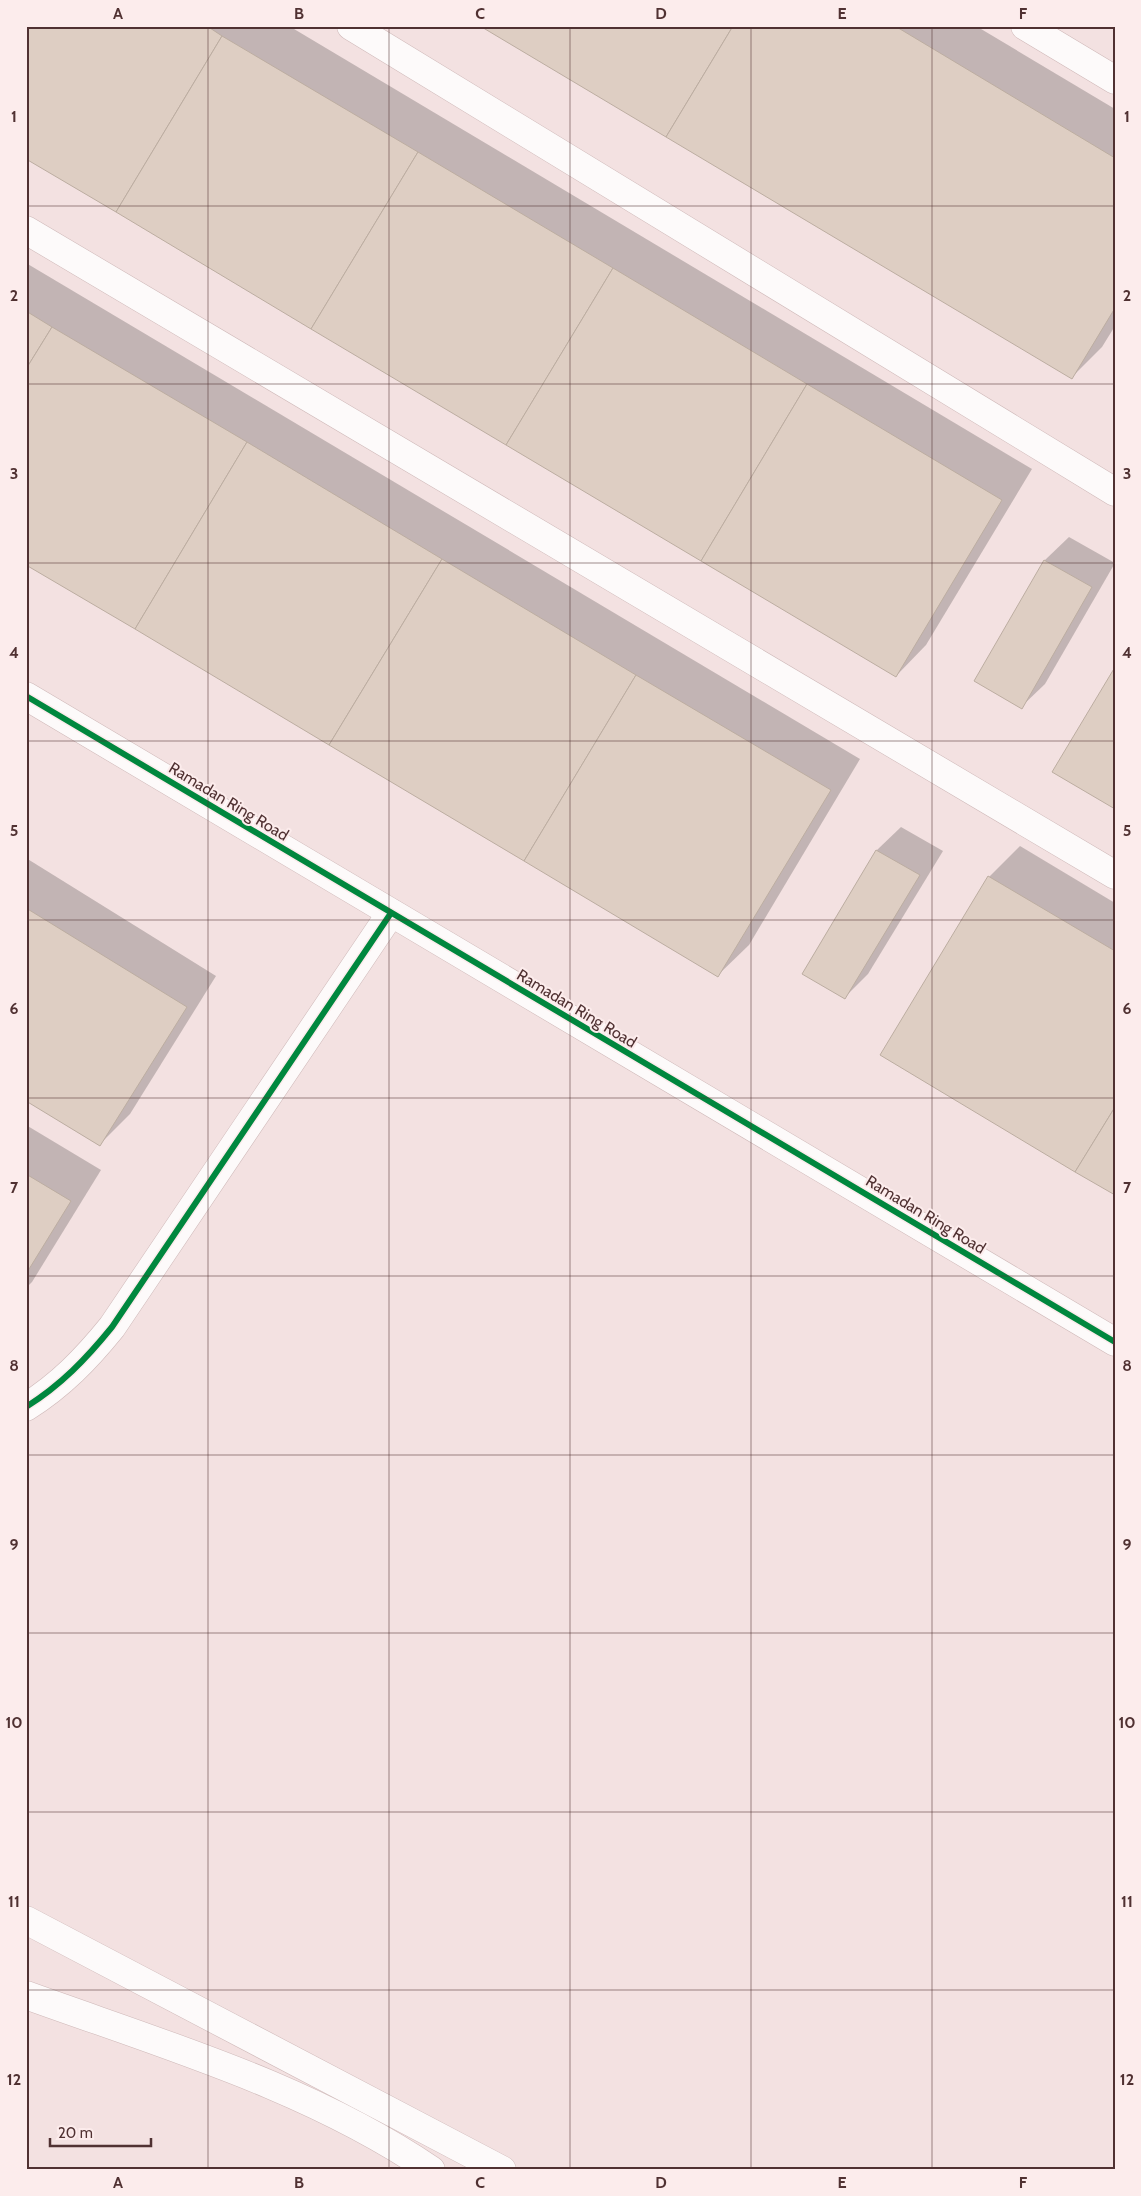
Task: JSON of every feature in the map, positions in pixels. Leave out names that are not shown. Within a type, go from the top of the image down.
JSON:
[{"type":"street","points":[[352,26],[1115,492]]},
{"type":"street","points":[[1025,26],[1115,80]]},
{"type":"street","points":[[26,230],[1115,875]]},
{"type":"street","name":"Ramadan Ring Road","points":[[26,696],[1115,1342]]},
{"type":"street","points":[[26,1407],[60,1384],[88,1356],[112,1327],[391,913]]},
{"type":"street","points":[[26,1920],[502,2170]]},
{"type":"street","points":[[26,1995],[261,2080],[360,2126],[431,2170]]},
{"type":"building","points":[[26,26],[207,26],[222,36],[116,212],[26,159]]},
{"type":"building","points":[[480,26],[733,26],[666,137]]},
{"type":"building","points":[[733,26],[895,26],[1115,158],[1115,308],[1072,379],[666,137]]},
{"type":"building","points":[[222,36],[418,152],[311,329],[116,212]]},
{"type":"building","points":[[418,152],[613,268],[506,445],[311,329]]},
{"type":"building","points":[[613,268],[807,384],[701,561],[506,445]]},
{"type":"building","points":[[26,311],[52,327],[26,369]]},
{"type":"building","points":[[52,327],[247,442],[135,629],[26,565],[26,369]]},
{"type":"building","points":[[807,384],[1002,500],[896,677],[701,561]]},
{"type":"building","points":[[247,442],[442,559],[329,745],[135,629]]},
{"type":"building","points":[[442,559],[636,675],[524,861],[329,745]]},
{"type":"building","points":[[1044,560],[1092,587],[1022,709],[974,681]]},
{"type":"building","points":[[1115,667],[1115,809],[1052,772]]},
{"type":"building","points":[[636,675],[831,790],[718,977],[524,861]]},
{"type":"building","points":[[876,850],[920,875],[845,999],[802,974]]},
{"type":"building","points":[[988,876],[1115,951],[1115,1107],[1075,1172],[880,1055]]},
{"type":"building","points":[[26,908],[187,1007],[100,1146],[26,1101]]},
{"type":"building","points":[[1115,1107],[1115,1195],[1075,1172]]},
{"type":"building","points":[[26,1174],[71,1201],[26,1274]]},
{"type":"cycle path","points":[[26,696],[1115,1342]]},
{"type":"cycle path","points":[[26,1407],[51,1390],[72,1371],[112,1327],[391,913]]}]
